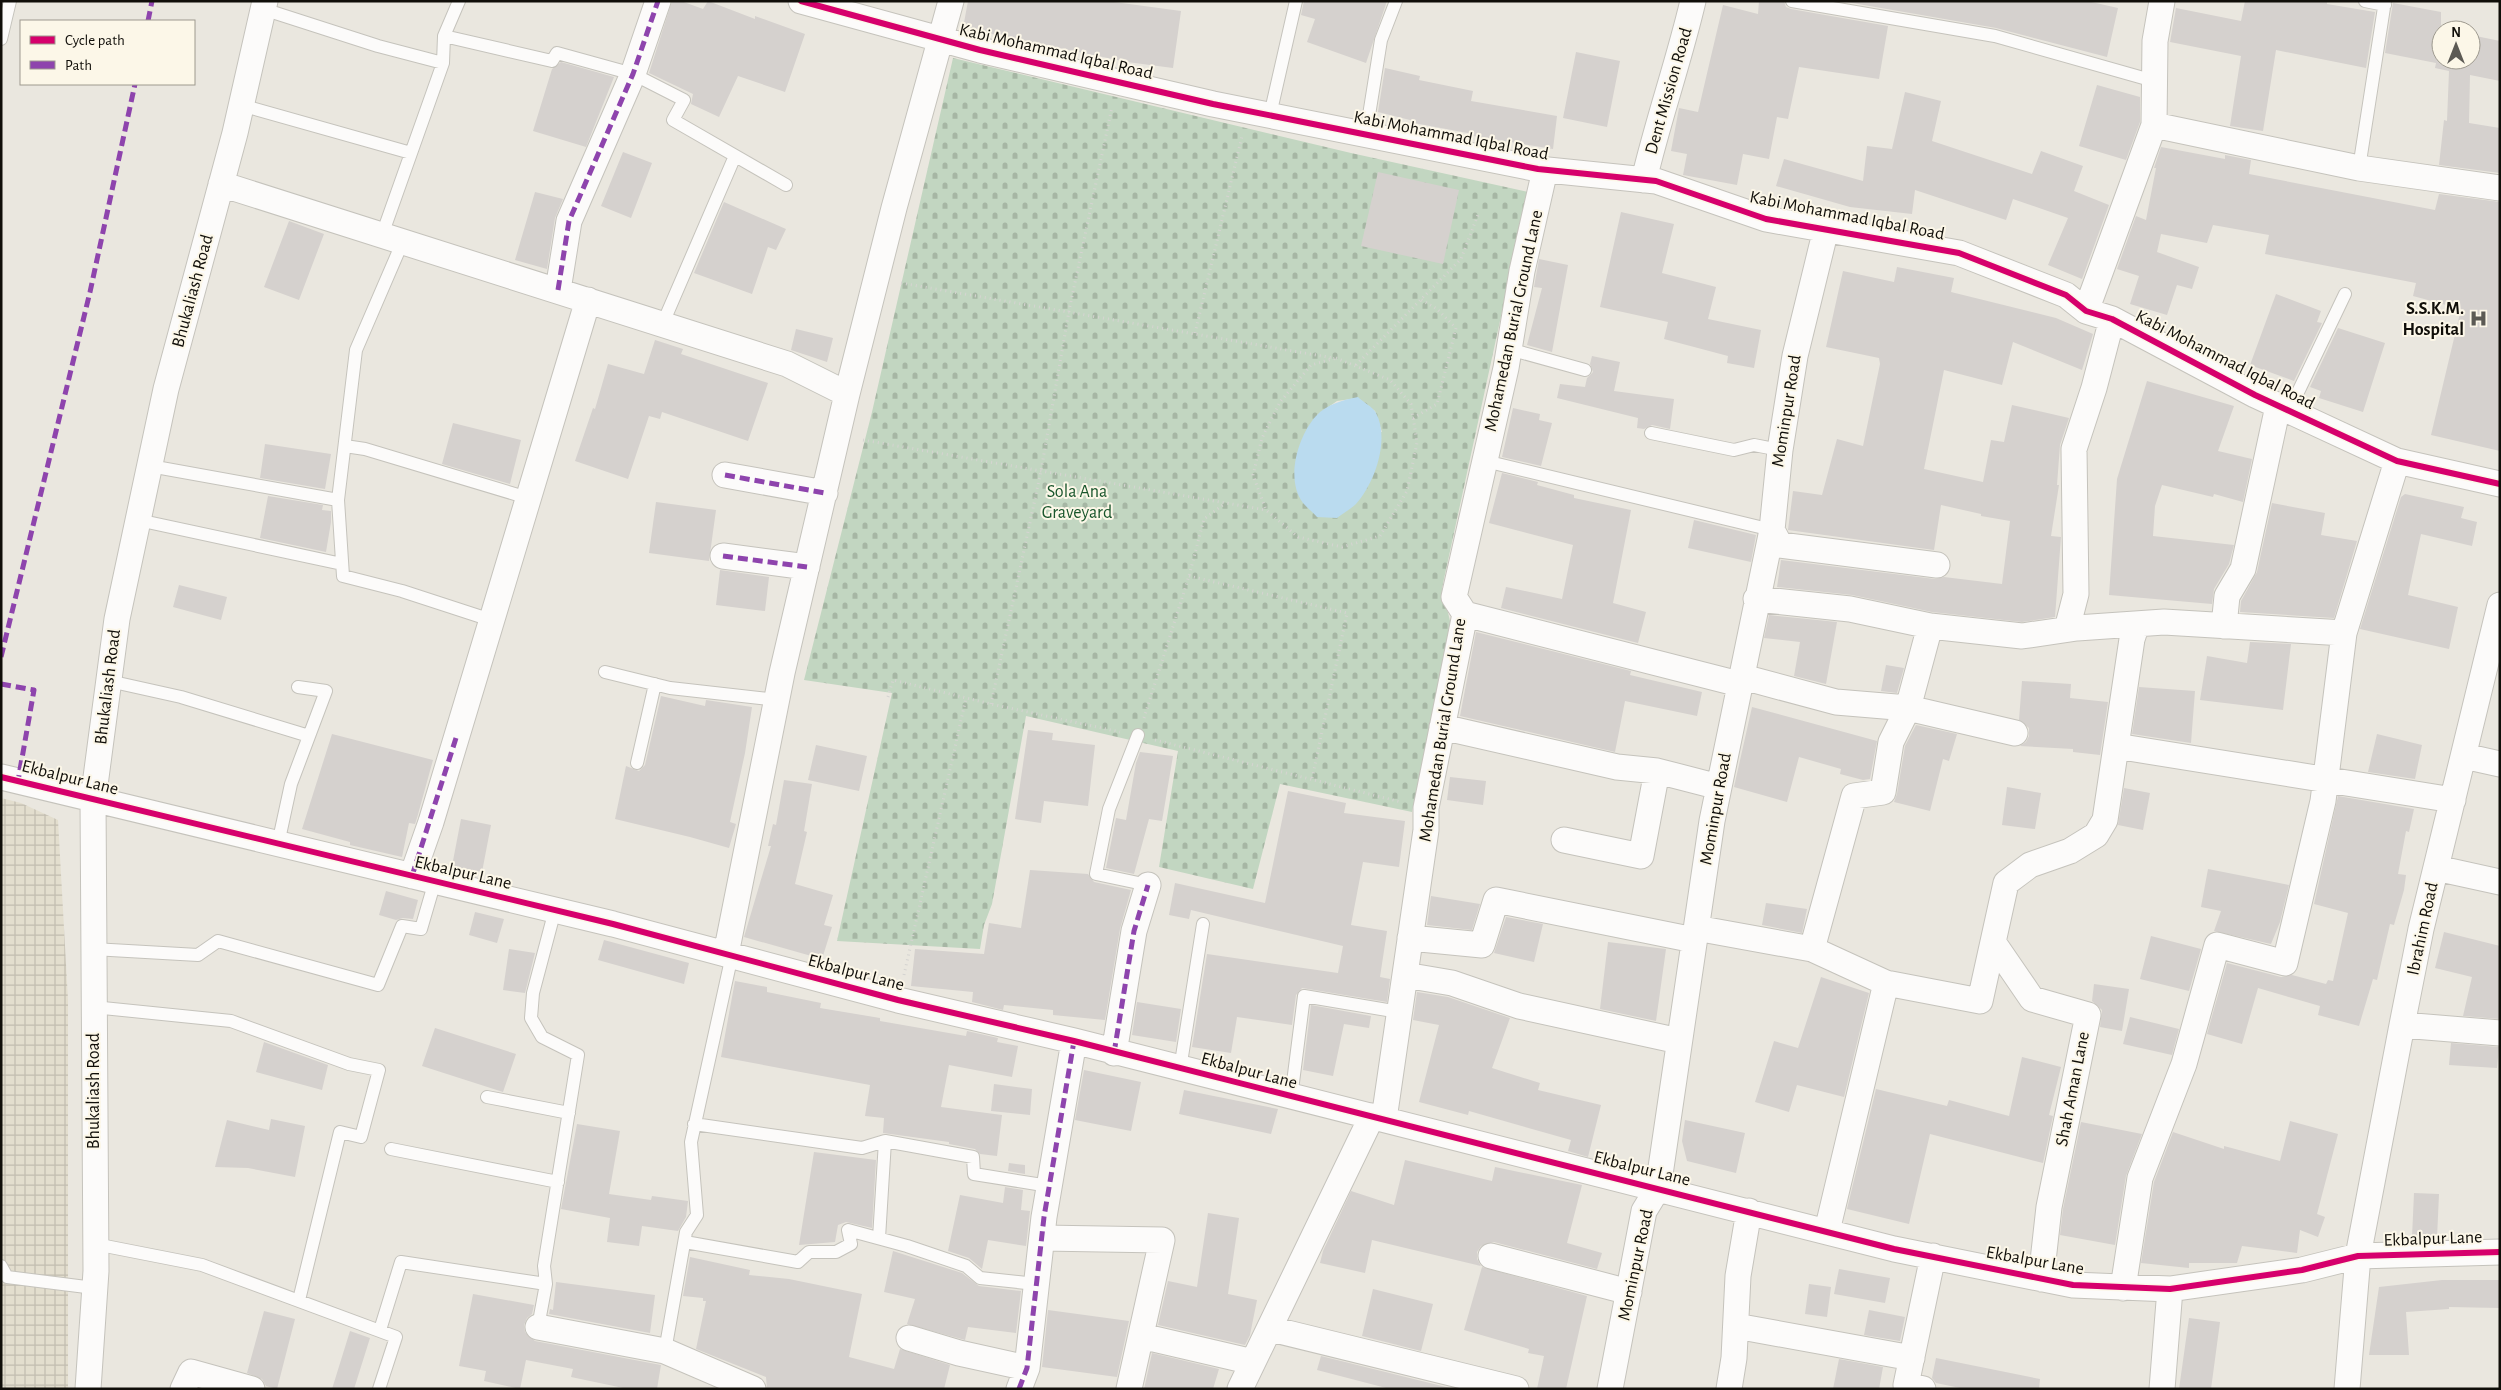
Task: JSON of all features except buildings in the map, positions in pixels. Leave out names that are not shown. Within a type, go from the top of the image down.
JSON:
[{"type":"street","points":[[558,290],[569,221],[633,74],[658,1]]},
{"type":"street","name":"Kabi Mohammad Iqbal Road","points":[[801,1],[942,40],[1117,82],[1259,113],[1545,170],[1656,181],[1766,219],[1959,253],[2066,294],[2086,311],[2112,319],[2283,408],[2397,461],[2500,484]]},
{"type":"street","points":[[729,955],[777,700],[847,394],[951,1]]},
{"type":"street","name":"Dent Mission Road","points":[[1644,180],[1656,130],[1684,42],[1693,1]]},
{"type":"street","points":[[2086,311],[2154,125],[2155,41],[2162,1]]},
{"type":"street","name":"Bhukaliash Road","points":[[88,1389],[95,1244],[93,800],[117,620],[166,389],[221,184],[264,5]]},
{"type":"street","points":[[2154,125],[2359,168],[2500,188]]},
{"type":"street","name":"Mohamedan Burial Ground Lane","points":[[1240,1389],[1378,1118],[1405,975],[1426,830],[1426,808],[1464,614],[1454,597],[1509,349],[1522,271],[1545,170]]},
{"type":"street","points":[[221,184],[787,364],[847,394]]},
{"type":"street","name":"Mominpur Road","points":[[1610,1389],[1644,1212],[1658,1188],[1695,934],[1719,787],[1756,599],[1772,530],[1780,450],[1795,356],[1826,229]]},
{"type":"street","points":[[423,879],[431,822],[588,300]]},
{"type":"street","points":[[2067,630],[2076,594],[2074,449],[2094,388],[2112,319]]},
{"type":"street","points":[[2224,626],[2227,596],[2243,569],[2283,408]]},
{"type":"street","points":[[2123,1288],[2140,1178],[2184,1064],[2218,945],[2285,963],[2323,801],[2344,633],[2397,461]]},
{"type":"street","points":[[725,474],[824,493]]},
{"type":"street","points":[[1772,530],[1780,545],[1937,565]]},
{"type":"street","points":[[723,556],[807,567]]},
{"type":"street","points":[[1756,599],[1850,609],[1930,626],[2022,636],[2067,630],[2164,622],[2344,633]]},
{"type":"street","name":"Ibrahim Road","points":[[2347,1389],[2358,1256],[2402,1025],[2436,868],[2500,605]]},
{"type":"street","points":[[1464,614],[1836,702],[1908,708],[2015,733]]},
{"type":"street","points":[[1410,938],[1482,945],[1496,900],[1695,934],[1812,949],[1886,983],[1980,1001],[2006,884],[2030,865],[2070,851],[2096,835],[2105,820],[2132,639],[2137,624]]},
{"type":"street","points":[[1812,949],[1854,796],[1883,792],[1891,742],[1908,708],[1930,626]]},
{"type":"street","points":[[1442,727],[1617,767],[1657,771],[1719,787]]},
{"type":"street","points":[[2116,746],[2453,800]]},
{"type":"street","points":[[2464,756],[2500,764]]},
{"type":"street","points":[[1564,840],[1641,856],[1657,771]]},
{"type":"street","name":"Ekbalpur Lane","points":[[1,777],[555,910],[898,1000],[1074,1041],[1291,1098],[1378,1118],[1749,1212],[1933,1256],[2041,1279],[2073,1285],[2170,1289],[2302,1270],[2358,1256],[2500,1252]]},
{"type":"street","points":[[2436,868],[2500,882]]},
{"type":"street","points":[[1114,1053],[1134,931],[1148,885]]},
{"type":"street","name":"Shah Aman Lane","points":[[1993,942],[2032,999],[2088,1015],[2049,1207],[2041,1279]]},
{"type":"street","points":[[1405,975],[1452,983],[1527,1008],[1679,1040]]},
{"type":"street","points":[[1827,1231],[1886,983]]},
{"type":"street","points":[[2402,1025],[2500,1034]]},
{"type":"street","points":[[909,1338],[959,1353],[1023,1378],[1049,1186],[1074,1041]]},
{"type":"street","points":[[1729,1389],[1734,1358],[1738,1276],[1749,1212]]},
{"type":"street","points":[[1042,1238],[1162,1240],[1129,1389]]},
{"type":"street","points":[[1491,1256],[1628,1292]]},
{"type":"street","points":[[1923,1389],[1906,1385],[1933,1256]]},
{"type":"street","points":[[2162,1389],[2170,1289]]},
{"type":"street","points":[[1736,1326],[1912,1358]]},
{"type":"street","points":[[538,1327],[665,1351],[721,1382],[753,1389]]},
{"type":"street","points":[[1271,1329],[1516,1389]]},
{"type":"street","points":[[1141,1336],[1254,1362]]},
{"type":"street","points":[[182,1389],[190,1372],[252,1389]]},
{"type":"lane","points":[[1,39],[10,1]]},
{"type":"lane","points":[[459,1],[444,36],[443,63],[411,153],[392,238],[356,350],[338,500],[342,576],[402,590],[491,620]]},
{"type":"lane","points":[[1259,113],[1296,1]]},
{"type":"lane","points":[[1366,134],[1381,40],[1396,1]]},
{"type":"lane","points":[[1792,1],[1995,36],[2154,81]]},
{"type":"lane","points":[[2359,168],[2385,3],[2365,1]]},
{"type":"lane","points":[[264,5],[378,46],[443,63]]},
{"type":"lane","points":[[444,36],[552,61],[557,53],[633,74],[684,100],[673,120],[786,186]]},
{"type":"lane","points":[[241,104],[411,153]]},
{"type":"lane","points":[[662,323],[735,156]]},
{"type":"lane","points":[[2283,408],[2345,294]]},
{"type":"lane","points":[[1509,349],[1585,370]]},
{"type":"lane","points":[[1652,433],[1734,450],[1754,445],[1780,450]]},
{"type":"lane","points":[[344,446],[365,449],[528,498]]},
{"type":"lane","points":[[1485,461],[1772,530]]},
{"type":"lane","points":[[150,466],[338,500]]},
{"type":"lane","points":[[138,520],[342,564]]},
{"type":"lane","points":[[605,672],[670,688],[777,700]]},
{"type":"lane","points":[[109,681],[181,696],[309,736]]},
{"type":"lane","points":[[637,763],[655,684]]},
{"type":"lane","points":[[278,844],[291,784],[326,691],[298,687]]},
{"type":"lane","points":[[1138,736],[1109,810],[1096,874],[1148,885]]},
{"type":"lane","points":[[93,949],[198,955],[218,942],[378,985],[402,926],[421,929],[423,879]]},
{"type":"lane","points":[[538,1327],[546,1284],[544,1266],[578,1055],[542,1037],[532,1018],[533,992],[555,910]]},
{"type":"lane","points":[[1180,1069],[1203,924]]},
{"type":"lane","points":[[665,1351],[686,1232],[697,1214],[691,1142],[729,955]]},
{"type":"lane","points":[[1291,1098],[1304,996],[1399,1012]]},
{"type":"lane","points":[[93,1007],[231,1021],[349,1064],[379,1070],[361,1138],[340,1132],[299,1300]]},
{"type":"lane","points":[[487,1097],[569,1113]]},
{"type":"lane","points":[[694,1124],[862,1148],[885,1140],[973,1156],[974,1174],[1049,1186]]},
{"type":"lane","points":[[879,1238],[885,1140]]},
{"type":"lane","points":[[391,1149],[558,1182]]},
{"type":"lane","points":[[685,1242],[798,1262],[809,1252],[836,1252],[852,1244],[848,1230],[966,1266],[980,1278],[1036,1284]]},
{"type":"lane","points":[[95,1244],[202,1265],[396,1336],[379,1389]]},
{"type":"lane","points":[[380,1330],[401,1262],[546,1284]]},
{"type":"lane","points":[[1,1266],[7,1277],[94,1288]]},
{"type":"path","points":[[991,704],[1041,471],[1069,311],[1117,82]]},
{"type":"path","points":[[1195,333],[1259,113]]},
{"type":"path","points":[[1356,365],[1461,260],[1479,212]]},
{"type":"path","points":[[838,436],[1266,510],[1298,537],[1342,547],[1380,536],[1407,491],[1417,443],[1411,404],[1390,380],[1356,365],[1336,358],[1308,355],[1195,333],[876,279]]},
{"type":"path","points":[[1413,418],[1437,404],[1456,328],[1437,309],[1420,299]]},
{"type":"path","points":[[1266,510],[1254,475],[1262,438],[1280,402],[1311,365],[1336,358]]},
{"type":"path","points":[[1138,736],[1189,576],[1204,519],[1225,503]]},
{"type":"path","points":[[1189,576],[1347,613],[1312,779]]},
{"type":"path","points":[[898,1000],[966,698]]},
{"type":"shaded area","points":[[1,798],[21,803],[58,820],[68,1000],[68,1389],[1,1389]]},
{"type":"green space","name":"Sola Ana Graveyard","points":[[953,58],[1351,153],[1528,192],[1442,588],[1451,625],[1412,812],[1280,784],[1253,889],[1159,867],[1178,751],[1026,716],[992,904],[984,925],[980,949],[837,941],[892,693],[804,680],[872,412]],"holes":[[[1358,398],[1375,411],[1382,432],[1317,415],[1337,401]]]},
{"type":"water","points":[[1358,397],[1375,411],[1380,424],[1381,448],[1374,473],[1363,495],[1352,508],[1337,518],[1317,517],[1303,503],[1295,482],[1294,470],[1299,446],[1310,424],[1320,412],[1335,403]]},
{"type":"marked path","points":[[148,20],[152,1]]},
{"type":"marked path","points":[[558,290],[569,221],[633,74],[658,1]]},
{"type":"marked path","points":[[1,657],[90,292],[135,85]]},
{"type":"marked path","points":[[725,475],[825,493]]},
{"type":"marked path","points":[[723,556],[807,567]]},
{"type":"marked path","points":[[1,684],[34,690],[18,781]]},
{"type":"marked path","points":[[412,876],[456,738]]},
{"type":"marked path","points":[[1114,1053],[1134,931],[1148,885]]},
{"type":"marked path","points":[[1019,1389],[1027,1368],[1044,1217],[1074,1041]]},
{"type":"cycle path","points":[[801,1],[980,50],[1213,104],[1538,169],[1656,181],[1766,219],[1959,253],[2066,295],[2086,311],[2112,319],[2255,395],[2397,461],[2500,484]]},
{"type":"cycle path","points":[[1,777],[613,924],[898,1000],[1074,1041],[1894,1249],[2073,1285],[2170,1289],[2302,1270],[2358,1256],[2500,1252]]},
{"type":"place","name":"S.S.K.M. Hospital","points":[[2478,319]]}]
